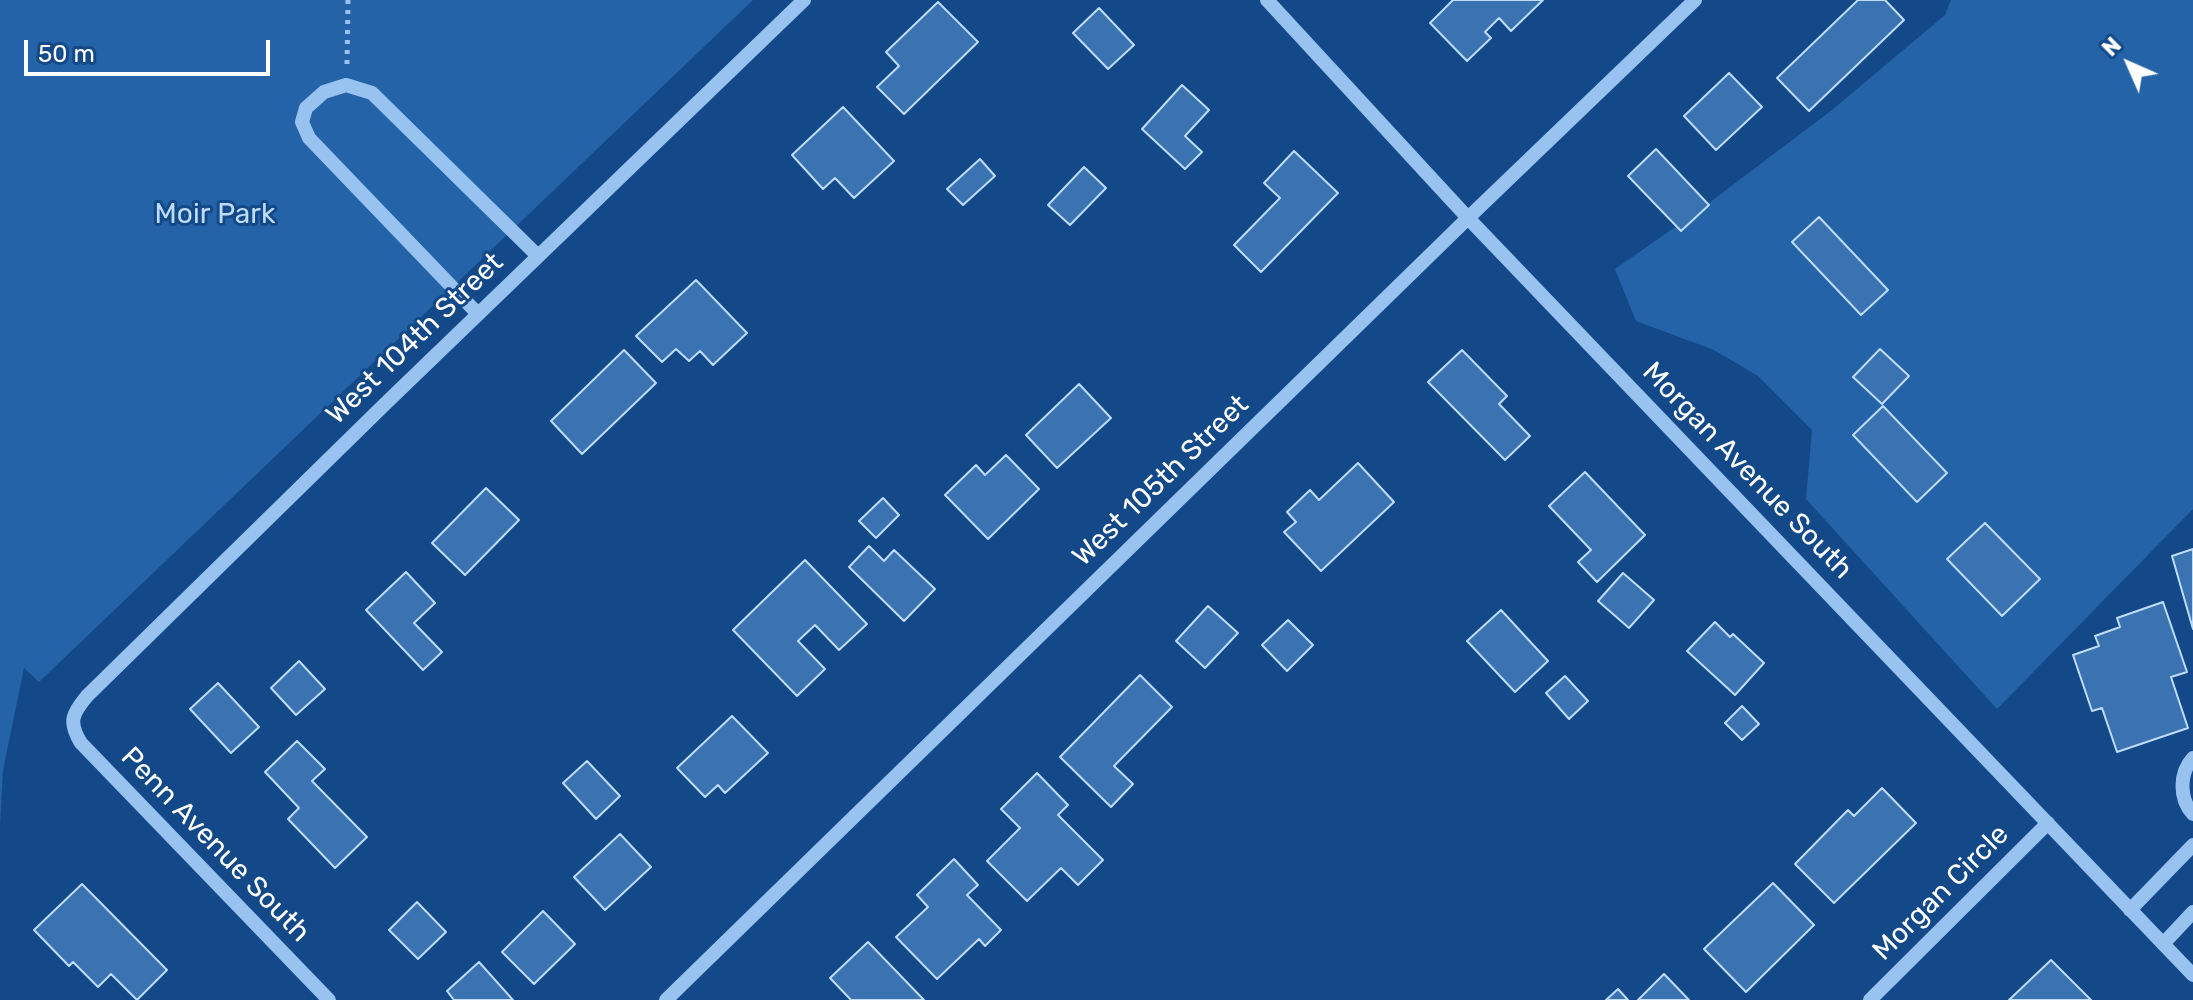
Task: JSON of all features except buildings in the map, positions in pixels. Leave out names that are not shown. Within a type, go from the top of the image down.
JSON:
[{"type":"street","name":"West 104th Street","points":[[72,722],[77,708],[87,696],[804,0]]},
{"type":"street","name":"Morgan Avenue South","points":[[1267,0],[1468,218],[2193,975]]},
{"type":"street","name":"West 105th Street","points":[[666,1000],[1695,0]]},
{"type":"street","points":[[478,314],[309,138],[302,122],[306,108],[324,92],[346,85],[372,93],[538,256]]},
{"type":"street","name":"Penn Avenue South","points":[[72,722],[81,743],[329,1000]]},
{"type":"street","points":[[2193,758],[2187,764],[2182,783],[2185,806],[2193,814]]},
{"type":"street","name":"Morgan Circle","points":[[1870,1000],[2048,823]]},
{"type":"street","points":[[2130,910],[2193,845]]},
{"type":"street","points":[[2163,944],[2193,912]]},
{"type":"path","points":[[346,85],[348,0]]},
{"type":"green space","name":"Moir Park","points":[[0,0],[753,0],[39,682],[24,668],[3,770],[0,826]]},
{"type":"green space","points":[[1951,0],[2193,0],[2193,509],[1997,709],[1806,499],[1812,430],[1758,376],[1714,350],[1636,321],[1615,269],[1701,209],[1832,110],[1945,15]]}]
